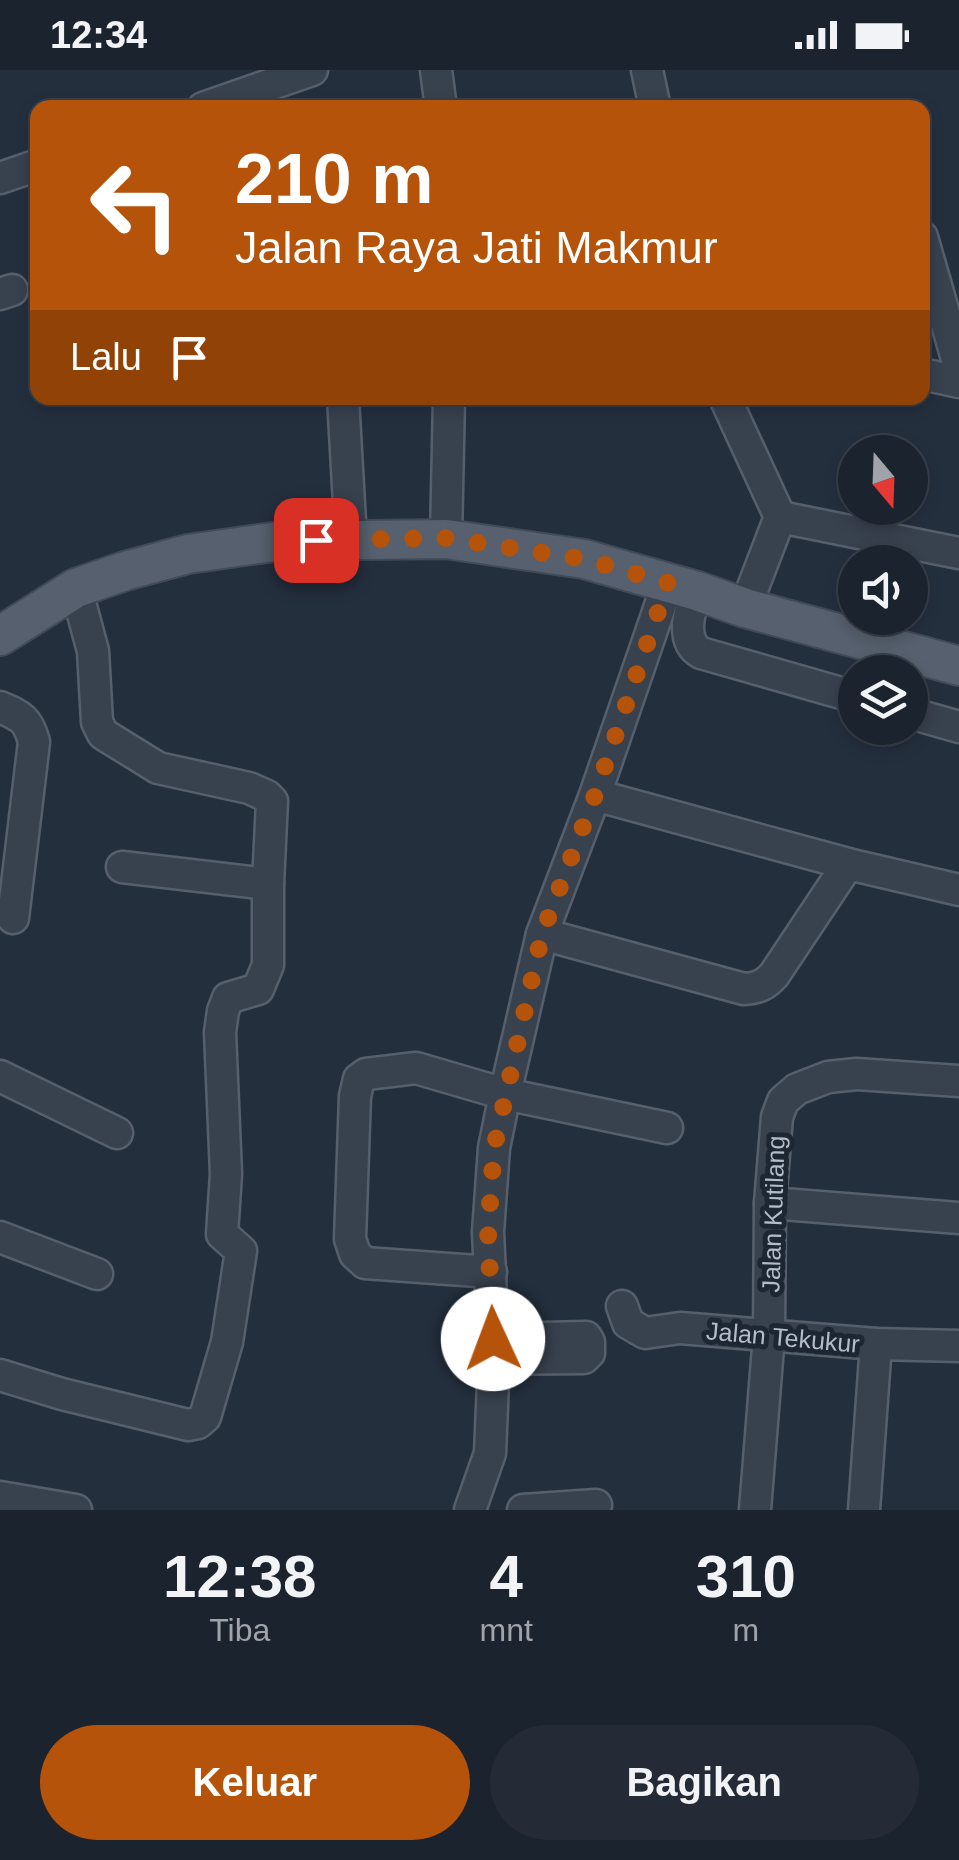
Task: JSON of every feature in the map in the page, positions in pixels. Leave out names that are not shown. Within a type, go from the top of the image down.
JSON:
[{"type":"main road","points":[[0,636],[76,588],[188,554],[280,541],[446,538],[584,559],[959,666]]},
{"type":"street","points":[[225,100],[312,70]]},
{"type":"street","points":[[436,70],[440,100]]},
{"type":"street","points":[[646,70],[653,100]]},
{"type":"street","points":[[0,178],[30,168]]},
{"type":"street","points":[[930,265],[959,366]]},
{"type":"street","points":[[930,376],[959,382]]},
{"type":"street","points":[[344,405],[350,540]]},
{"type":"street","points":[[446,538],[449,405]]},
{"type":"street","points":[[727,405],[780,517],[745,608]]},
{"type":"street","points":[[780,517],[959,552]]},
{"type":"street","points":[[683,587],[691,605],[688,639],[692,648],[838,692]]},
{"type":"street","points":[[470,1510],[490,1453],[493,1349],[488,1232],[494,1148],[505,1094],[542,934],[595,795],[683,587]]},
{"type":"street","points":[[0,1375],[188,1426],[198,1423],[206,1417],[227,1342],[242,1251],[222,1234],[226,1174],[220,1032],[228,998],[258,989],[268,965],[272,801],[249,788],[158,768],[103,734],[97,722],[93,651],[76,588]]},
{"type":"street","points":[[0,707],[20,715],[30,727],[34,742],[12,918]]},
{"type":"street","points":[[928,718],[959,727]]},
{"type":"street","points":[[595,795],[959,890]]},
{"type":"street","points":[[542,934],[744,989],[757,988],[774,975],[848,864]]},
{"type":"street","points":[[122,867],[268,884]]},
{"type":"street","points":[[491,1272],[365,1263],[355,1254],[350,1240],[355,1096],[359,1079],[366,1074],[416,1068],[505,1094],[667,1128]]},
{"type":"street","name":"Jalan Kutilang","points":[[755,1510],[769,1335],[770,1203],[783,1101],[797,1089],[828,1077],[857,1074],[959,1081]]},
{"type":"street","points":[[0,1076],[117,1133]]},
{"type":"street","points":[[770,1203],[959,1218]]},
{"type":"street","points":[[0,1237],[97,1274]]},
{"type":"street","name":"Jalan Tekukur","points":[[622,1306],[628,1323],[645,1332],[680,1328],[876,1344],[959,1346]]},
{"type":"street","points":[[864,1510],[876,1344]]},
{"type":"street","points":[[18,1503],[76,1510]]},
{"type":"street","points":[[523,1510],[596,1505]]},
{"type":"route","points":[[316,540],[446,538],[584,559],[668,583],[542,934],[494,1148],[488,1232],[493,1339]]}]
